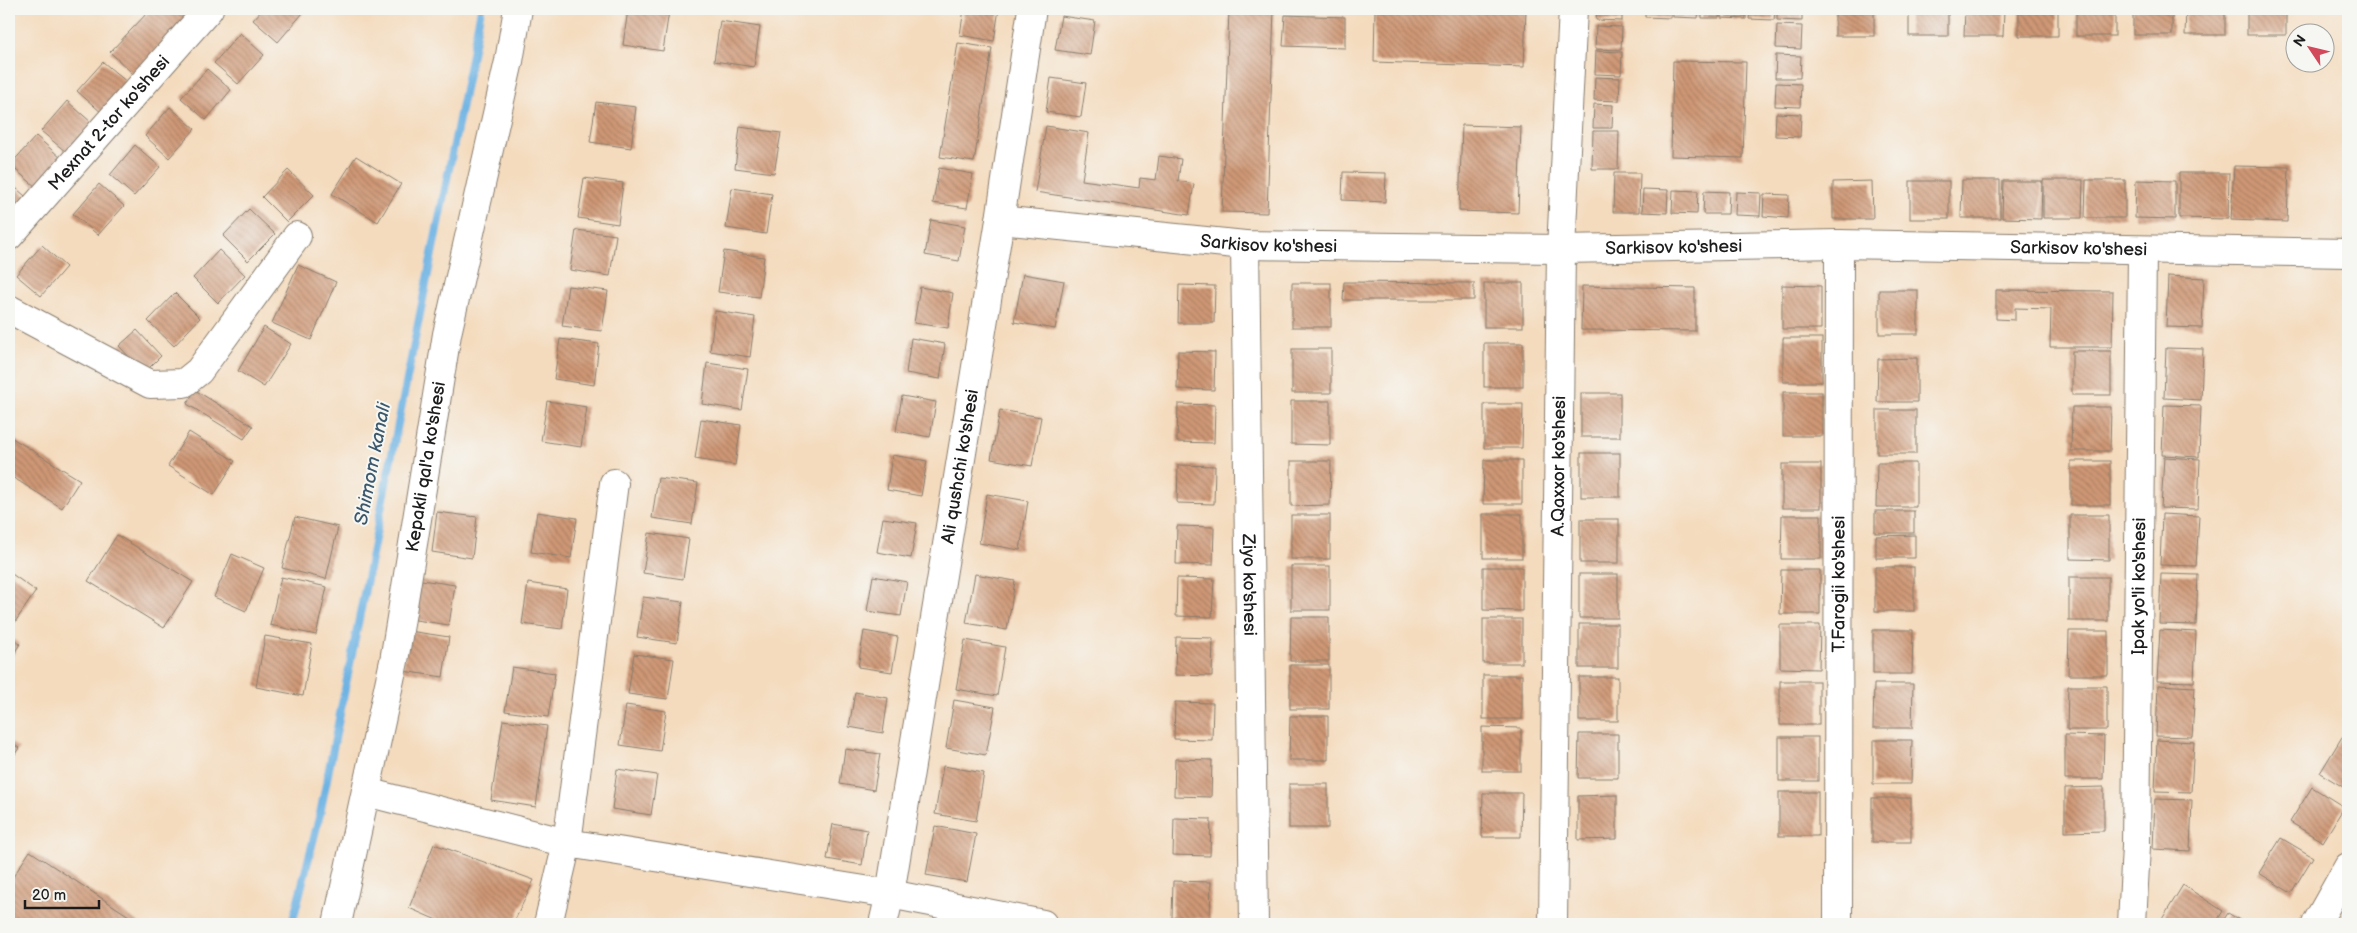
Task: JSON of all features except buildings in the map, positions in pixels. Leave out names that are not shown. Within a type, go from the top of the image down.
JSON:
[{"type":"street","name":"Mexnat 2-tor ko'shesi","points":[[9,236],[209,9]]},
{"type":"street","name":"Kepakli qal'a ko'shesi","points":[[337,924],[394,661],[447,334],[509,61],[518,9]]},
{"type":"street","name":"Ali qushchi ko'shesi","points":[[883,924],[890,894],[1000,220],[1032,9]]},
{"type":"street","name":"A.Qaxxor ko'shesi","points":[[1553,924],[1561,249],[1573,9]]},
{"type":"street","name":"Sarkisov ko'shesi","points":[[1000,220],[1245,245],[1561,249],[1839,244],[2348,253]]},
{"type":"street","points":[[9,309],[150,384],[184,383],[199,371],[297,236]]},
{"type":"street","name":"T.Farogii ko'shesi","points":[[1838,924],[1839,244]]},
{"type":"street","name":"Ziyo ko'shesi","points":[[1245,245],[1254,924]]},
{"type":"street","name":"Ipak yo'li ko'shesi","points":[[2132,924],[2136,846],[2142,250]]},
{"type":"street","points":[[548,924],[567,843],[614,483]]},
{"type":"street","points":[[366,792],[567,843],[890,894],[1043,924]]},
{"type":"street","points":[[2316,924],[2348,867]]},
{"type":"waterway","name":"Shimom kanali","points":[[292,924],[320,814],[481,9]]}]
